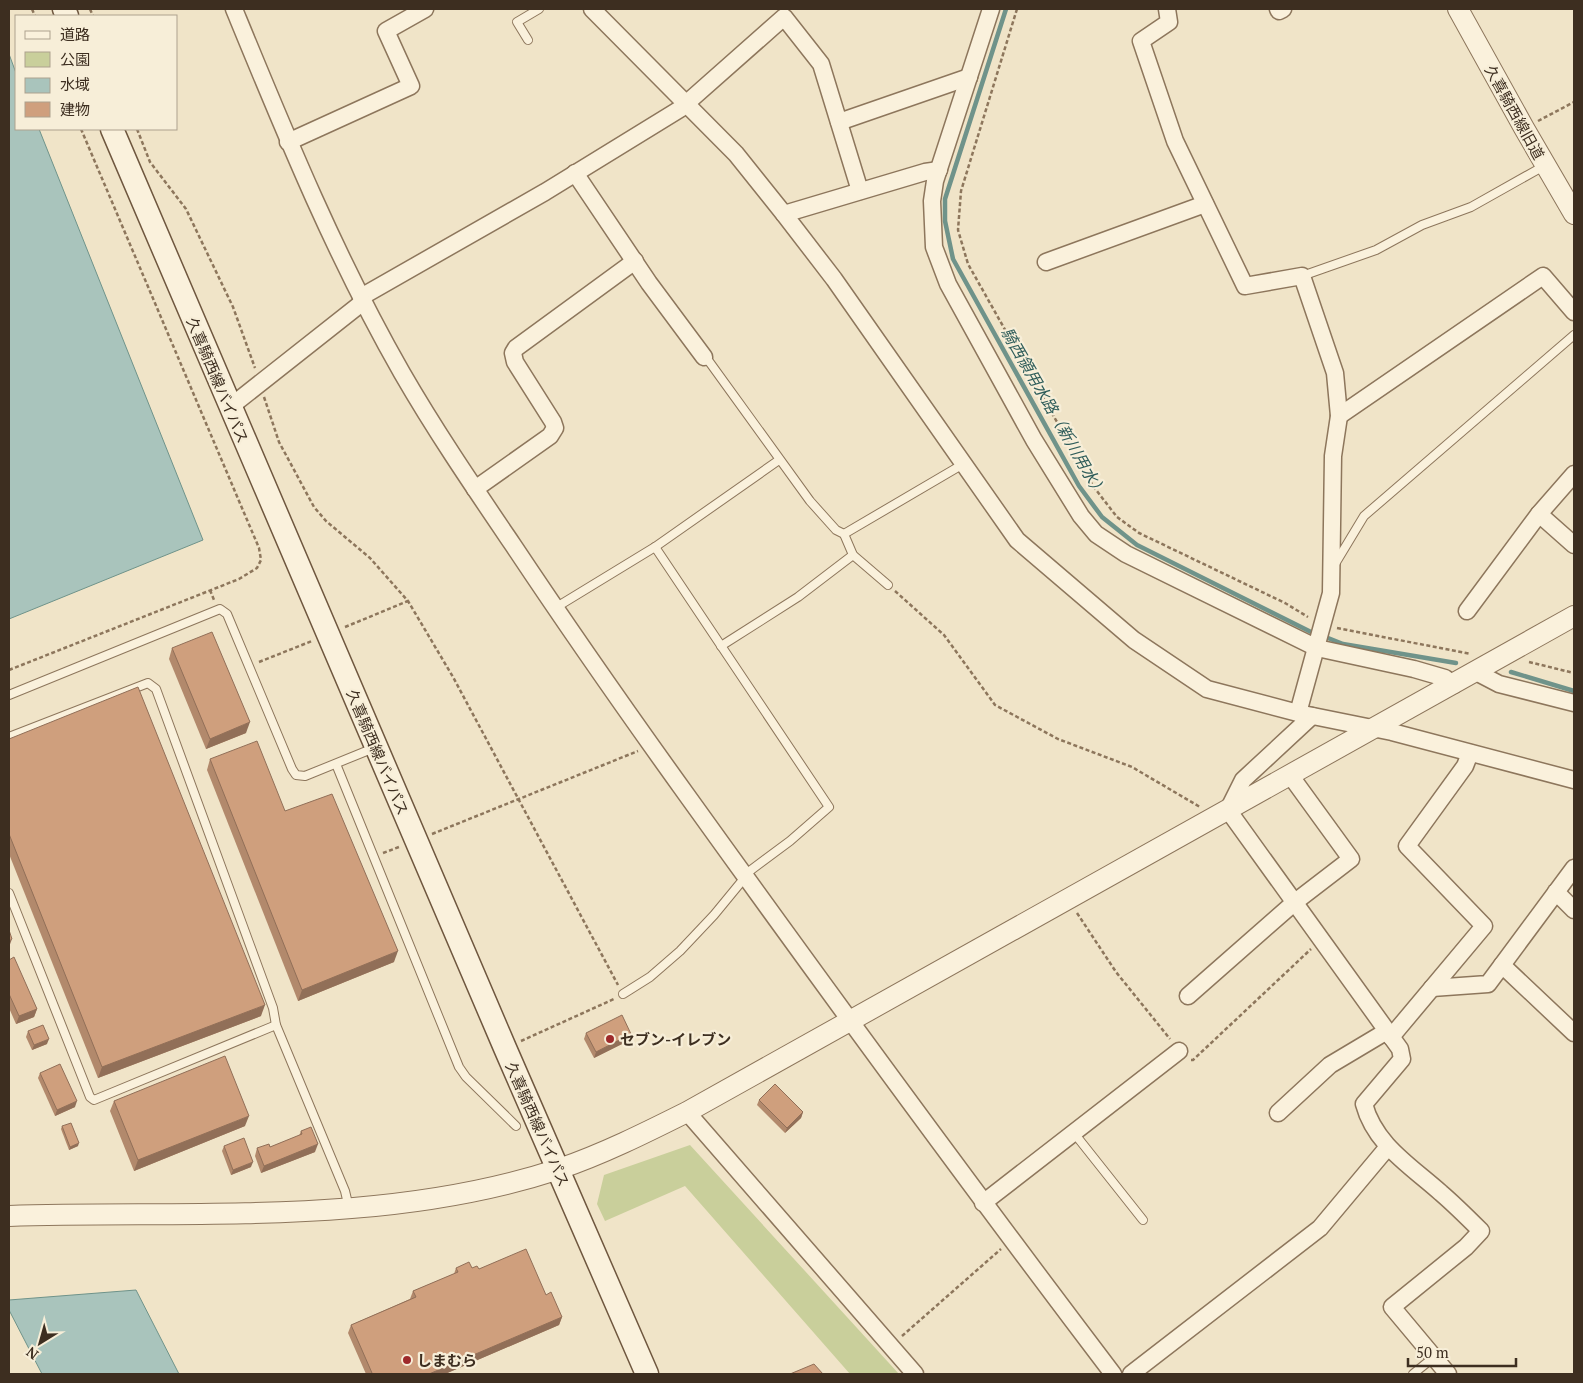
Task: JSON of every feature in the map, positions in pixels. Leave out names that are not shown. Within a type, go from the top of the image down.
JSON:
[{"type":"main road","name":"久喜騎西線バイパス","points":[[112,130],[505,1048],[648,1374]]},
{"type":"street","points":[[234,9],[325,227],[407,382],[475,489],[555,608],[745,877],[983,1202],[1113,1374]]},
{"type":"street","points":[[288,142],[411,86],[386,31],[425,9]]},
{"type":"street","points":[[991,9],[939,170],[932,201],[932,225],[939,264],[948,284],[1034,440],[1080,516],[1096,534],[1126,554],[1318,648],[1414,669],[1445,678],[1454,685]]},
{"type":"street","points":[[1167,9],[1169,22],[1141,41],[1175,141],[1245,286],[1302,276],[1335,373],[1339,416],[1332,456],[1331,593],[1305,715],[1243,780],[1222,813]]},
{"type":"street","points":[[1278,9],[1279,11],[1283,9]]},
{"type":"street","name":"久喜騎西線旧道","points":[[1458,9],[1574,214]]},
{"type":"street","points":[[601,11],[736,154],[784,214],[834,278],[1017,540],[1134,640],[1207,689],[1305,715],[1373,728],[1574,780]]},
{"type":"street","points":[[230,407],[362,300],[688,104],[784,17],[821,64],[860,191]]},
{"type":"street","points":[[839,122],[968,77]]},
{"type":"street","points":[[784,214],[939,170]]},
{"type":"street","points":[[575,173],[704,357]]},
{"type":"street","points":[[1046,262],[1205,204]]},
{"type":"street","points":[[475,489],[553,432],[552,422],[516,362],[513,354],[516,348],[635,261]]},
{"type":"street","points":[[1339,416],[1543,276],[1574,312]]},
{"type":"street","points":[[1467,611],[1539,514],[1574,474]]},
{"type":"street","points":[[1539,514],[1574,545]]},
{"type":"street","points":[[9,1216],[284,1213],[349,1208],[447,1195],[558,1169],[635,1138],[687,1112],[1373,728],[1454,685],[1476,664],[1574,616]]},
{"type":"street","points":[[1476,664],[1499,684],[1574,703]]},
{"type":"street","points":[[1278,1114],[1330,1065],[1389,1034],[1432,988],[1484,926],[1407,846],[1465,766],[1470,753]]},
{"type":"street","points":[[1188,996],[1294,902],[1351,859],[1290,775]]},
{"type":"street","points":[[1222,813],[1294,902],[1400,1049],[1402,1059],[1364,1104],[1368,1119],[1388,1148],[1441,1193],[1481,1231],[1466,1247],[1392,1306],[1448,1374]]},
{"type":"street","points":[[1432,988],[1488,984],[1574,868]]},
{"type":"street","points":[[1556,892],[1574,910]]},
{"type":"street","points":[[1502,965],[1573,1031]]},
{"type":"street","points":[[983,1202],[1179,1051]]},
{"type":"street","points":[[687,1112],[915,1374]]},
{"type":"street","points":[[1131,1374],[1320,1228],[1388,1148]]},
{"type":"lane","points":[[528,40],[517,22],[538,9]]},
{"type":"lane","points":[[1302,276],[1376,250],[1422,225],[1471,207],[1545,164]]},
{"type":"lane","points":[[1332,570],[1364,516],[1574,336]]},
{"type":"lane","points":[[704,357],[810,502],[836,530],[844,534],[853,556],[888,585]]},
{"type":"lane","points":[[555,608],[655,547],[780,460]]},
{"type":"lane","points":[[844,534],[965,463]]},
{"type":"lane","points":[[623,994],[650,977],[680,951],[714,915],[745,877],[829,807],[655,547]]},
{"type":"lane","points":[[721,646],[798,597],[853,556]]},
{"type":"lane","points":[[9,696],[215,611],[224,610],[296,775],[305,776],[376,747]]},
{"type":"lane","points":[[9,737],[148,683],[156,689],[273,1008],[276,1025],[345,1191],[349,1208]]},
{"type":"lane","points":[[336,764],[459,1067],[466,1077],[516,1126]]},
{"type":"lane","points":[[9,893],[90,1097],[94,1100],[276,1025]]},
{"type":"lane","points":[[1074,1133],[1143,1220]]},
{"type":"lane","points":[[1413,1374],[1434,1357]]},
{"type":"path","points":[[1017,9],[961,192],[958,230],[968,264],[1093,486],[1117,517],[1152,541],[1285,603],[1323,625],[1476,664]]},
{"type":"path","points":[[1524,128],[1574,102]]},
{"type":"path","points":[[9,670],[239,578],[257,568],[261,560],[258,548],[81,130]]},
{"type":"path","points":[[138,130],[150,162],[186,209],[233,307],[260,382],[278,442],[314,507],[326,521],[377,565],[408,601],[453,677],[520,799],[623,994],[578,1017],[505,1048]]},
{"type":"path","points":[[888,585],[944,635],[995,705],[1058,739],[1132,767],[1222,813]]},
{"type":"path","points":[[1525,661],[1574,673]]},
{"type":"path","points":[[374,857],[520,799],[650,744]]},
{"type":"path","points":[[891,1346],[1012,1240]]},
{"type":"green space","points":[[690,1145],[899,1374],[850,1374],[685,1186],[605,1221],[597,1204],[604,1175]]},
{"type":"water","points":[[9,54],[15,70],[15,130],[39,130],[203,540],[9,619]]},
{"type":"water","points":[[136,1290],[179,1374],[42,1374],[9,1310],[9,1300]]},
{"type":"building","points":[[212,632],[250,722],[210,739],[172,648]]},
{"type":"building","points":[[138,687],[265,1005],[102,1067],[9,834],[9,739]]},
{"type":"building","points":[[257,741],[285,811],[332,794],[398,951],[302,990],[210,759]]},
{"type":"building","points":[[9,930],[12,939],[9,941]]},
{"type":"building","points":[[14,957],[37,1009],[19,1016],[9,994],[9,960]]},
{"type":"building","points":[[622,1015],[631,1034],[596,1052],[586,1033]]},
{"type":"building","points":[[43,1025],[49,1039],[34,1045],[28,1031]]},
{"type":"building","points":[[225,1056],[249,1116],[138,1160],[114,1101]]},
{"type":"building","points":[[60,1064],[77,1101],[57,1110],[40,1073]]},
{"type":"building","points":[[775,1084],[803,1112],[787,1128],[759,1100]]},
{"type":"building","points":[[71,1123],[79,1143],[70,1147],[62,1126]]},
{"type":"building","points":[[311,1127],[318,1144],[264,1166],[257,1148],[269,1144],[270,1147],[302,1134],[301,1131]]},
{"type":"building","points":[[244,1138],[253,1162],[233,1170],[224,1146]]},
{"type":"building","points":[[526,1249],[546,1295],[551,1292],[562,1317],[429,1374],[370,1374],[372,1373],[351,1325],[416,1297],[413,1291],[458,1272],[456,1268],[469,1262],[472,1268],[477,1266],[479,1269]]},
{"type":"building","points":[[814,1364],[823,1374],[790,1374]]},
{"type":"waterway","name":"騎西領用水路（新川用水）","points":[[1006,9],[945,199],[945,221],[953,259],[1079,486],[1102,517],[1137,545],[1315,634]]},
{"type":"waterway","name":"騎西領用水路（新川用水）","points":[[1323,636],[1343,644],[1456,663]]},
{"type":"waterway","name":"騎西領用水路（新川用水）","points":[[1511,672],[1574,691]]},
{"type":"place","name":"セブン-イレブン","points":[[610,1039]]},
{"type":"place","name":"しまむら","points":[[407,1360]]}]
